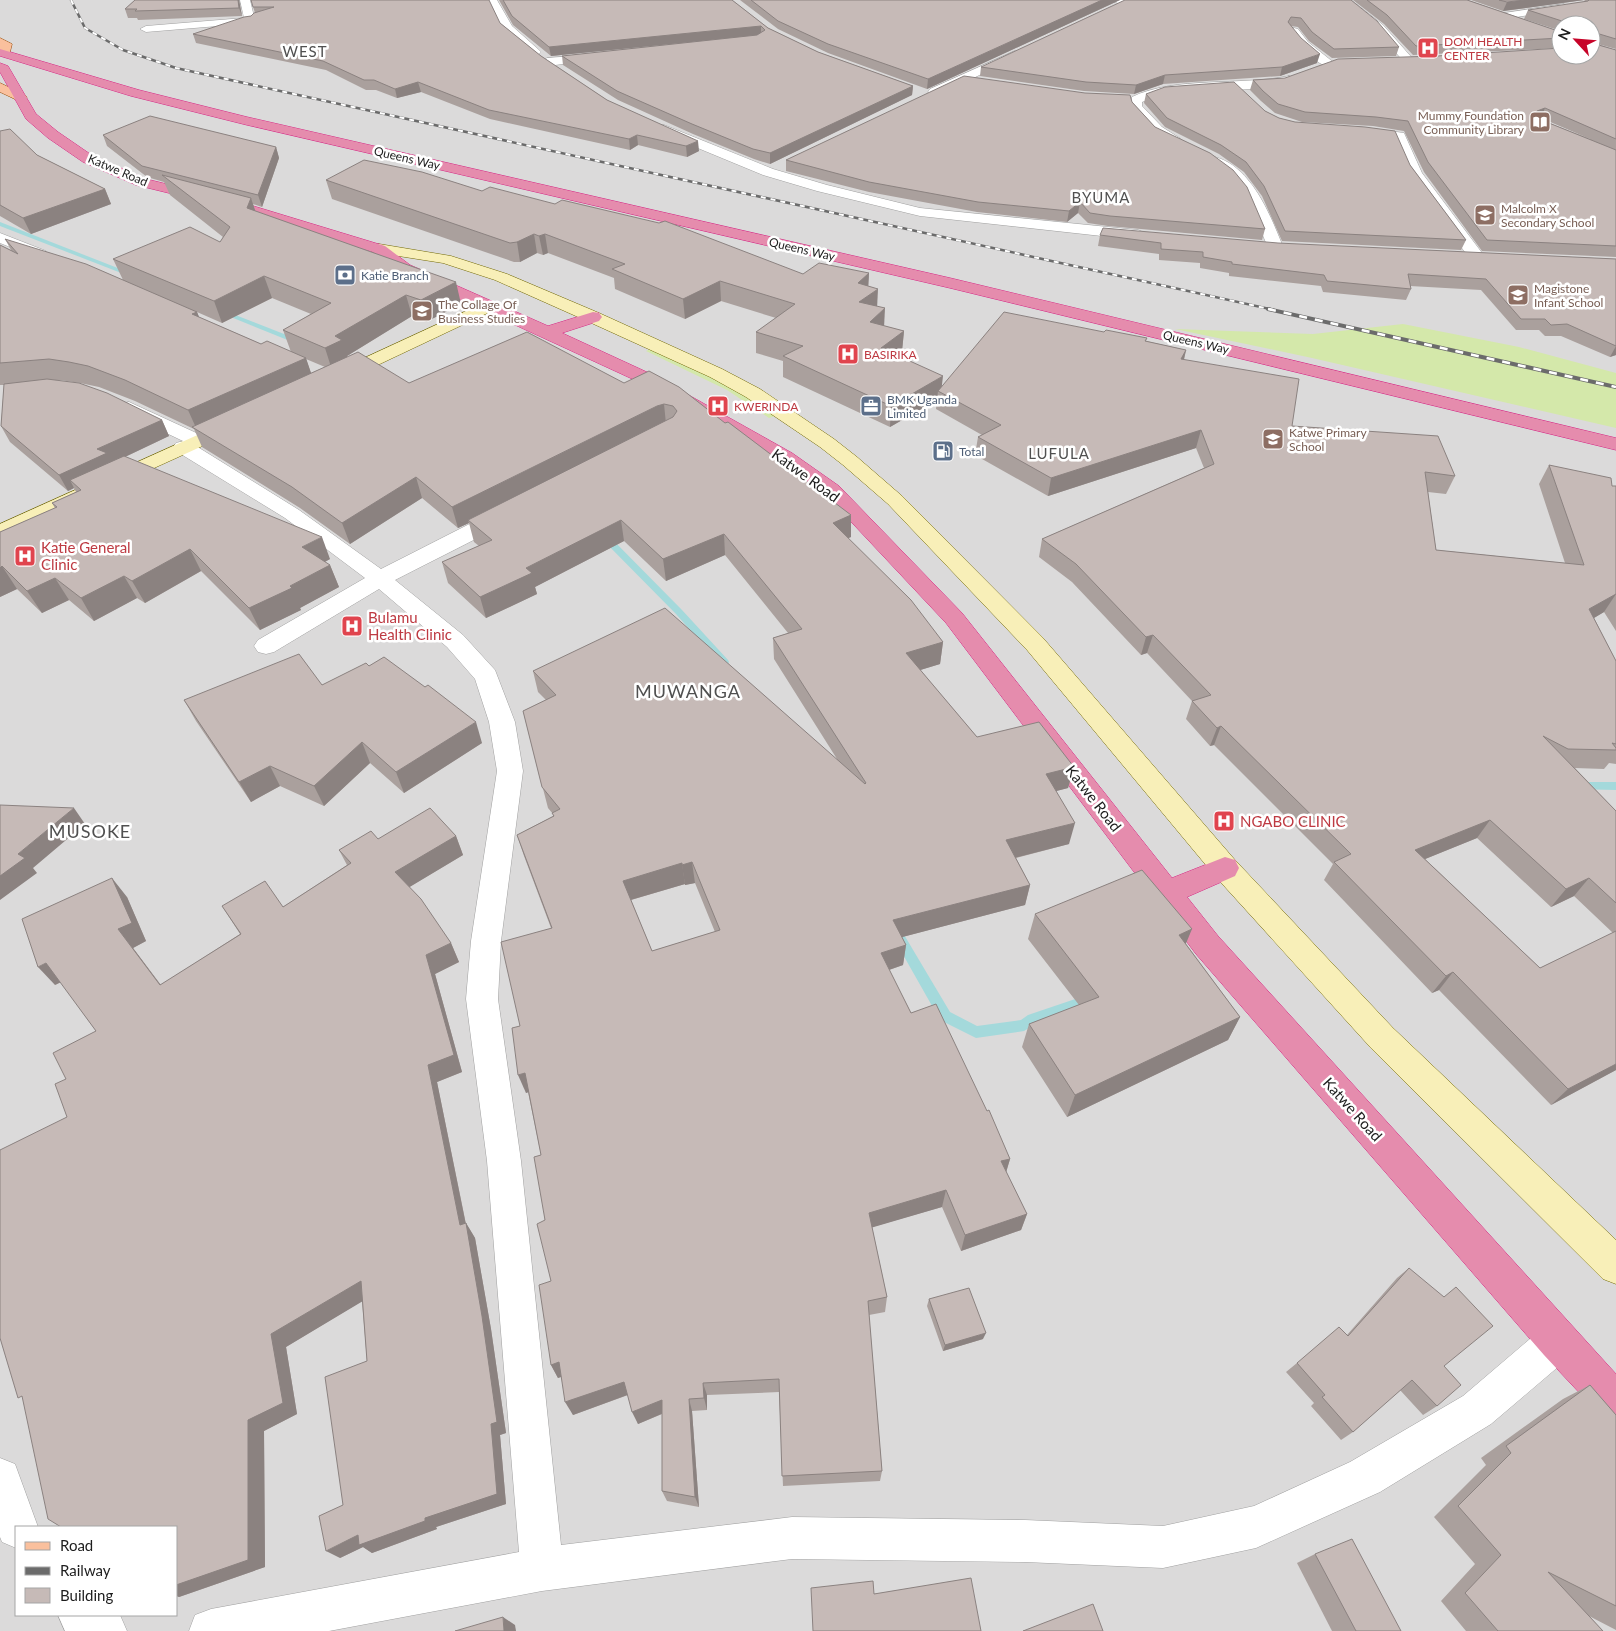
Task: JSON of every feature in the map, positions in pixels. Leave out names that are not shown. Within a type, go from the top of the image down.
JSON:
[{"type":"highway","name":"Katwe Road","points":[[1,53],[4,70],[32,116],[53,135],[88,159],[141,182],[235,205],[379,249],[404,268],[646,378],[785,457],[832,490],[954,618],[1207,945],[1558,1341],[1616,1403]]},
{"type":"highway","name":"Queens Way","points":[[1,53],[134,93],[238,119],[950,283],[1616,444]]},
{"type":"highway","points":[[404,268],[427,256]]},
{"type":"highway","points":[[547,332],[593,317]]},
{"type":"highway","points":[[1167,893],[1226,868]]},
{"type":"main road","points":[[0,87],[21,98]]},
{"type":"street","points":[[146,29],[250,21],[245,0]]},
{"type":"street","points":[[492,0],[507,28],[563,73]]},
{"type":"street","points":[[1345,0],[1379,27],[1414,61],[1394,61]]},
{"type":"street","points":[[1109,10],[1125,1]]},
{"type":"street","points":[[1528,25],[1500,15],[1578,6]]},
{"type":"street","points":[[1293,30],[1304,44],[1334,64],[1312,71]]},
{"type":"street","points":[[923,95],[962,79],[1022,50]]},
{"type":"street","points":[[547,62],[614,55]]},
{"type":"street","points":[[1190,150],[1157,130],[1130,100],[1163,90],[1236,84],[1269,84],[1298,77]]},
{"type":"street","points":[[962,79],[980,82]]},
{"type":"street","points":[[1236,84],[1248,97]]},
{"type":"street","points":[[654,124],[762,176],[822,188],[920,212],[1149,236]]},
{"type":"street","points":[[1345,129],[1388,133],[1399,136],[1415,174],[1481,257],[1456,256]]},
{"type":"street","points":[[1206,156],[1225,167],[1249,188],[1259,204],[1280,248],[1256,246]]},
{"type":"street","points":[[762,176],[786,164]]},
{"type":"street","points":[[0,238],[53,259]]},
{"type":"street","name":"Katwe Road","points":[[379,249],[445,259],[500,277],[593,317],[716,373],[753,393],[827,443],[873,481],[952,558],[1035,644],[1226,868],[1382,1038],[1616,1266]]},
{"type":"street","points":[[327,379],[488,306]]},
{"type":"street","points":[[109,400],[149,416],[292,514],[380,579],[455,641],[486,676],[502,722],[510,772],[486,941],[482,999],[505,1170],[542,1569]]},
{"type":"street","points":[[0,532],[252,416]]},
{"type":"street","points":[[266,646],[380,579],[520,508]]},
{"type":"street","points":[[211,1631],[542,1569],[792,1538],[1025,1541],[1162,1547],[1256,1527],[1365,1477],[1476,1410],[1558,1341]]},
{"type":"street","points":[[0,1479],[17,1526]]},
{"type":"street","points":[[81,1616],[94,1627],[105,1631]]},
{"type":"shaded area","points":[[0,0],[1616,0],[1616,1631],[0,1631]]},
{"type":"green space","points":[[1403,324],[1519,347],[1616,373],[1616,428],[1312,358],[1175,329],[1313,334]]},
{"type":"green space","points":[[659,345],[789,411],[769,418],[727,390],[646,351]]},
{"type":"building","points":[[135,0],[238,0],[239,8],[135,11],[137,9],[125,9]]},
{"type":"building","points":[[251,0],[489,0],[500,23],[541,56],[607,100],[698,141],[686,146],[637,135],[629,139],[489,110],[418,82],[395,89],[374,80],[364,80],[323,61],[193,34],[274,7],[253,7]]},
{"type":"building","points":[[503,0],[732,0],[768,28],[818,52],[913,86],[770,153],[753,149],[617,91],[562,56],[757,35],[765,30],[761,26],[549,47],[512,16]]},
{"type":"building","points":[[751,0],[1102,0],[928,79],[828,44],[778,21]]},
{"type":"building","points":[[1125,0],[1351,0],[1377,21],[1399,47],[1334,49],[1312,32],[1301,18],[1291,17],[1288,22],[1301,38],[1320,54],[1282,67],[1165,75],[1136,85],[1086,82],[981,67]]},
{"type":"building","points":[[1367,0],[1467,0],[1551,29],[1551,39],[1416,46],[1387,15]]},
{"type":"building","points":[[1499,0],[1525,0],[1507,2]]},
{"type":"building","points":[[1616,0],[1616,39],[1601,34],[1601,15],[1551,15],[1551,17],[1528,10],[1588,1]]},
{"type":"building","points":[[1601,46],[1616,50],[1616,139],[1545,108],[1537,111],[1536,115],[1539,119],[1616,150],[1616,246],[1487,240],[1428,162],[1408,121],[1305,112],[1278,104],[1253,80],[1285,78],[1338,59],[1437,56],[1551,49],[1551,65],[1601,65]]},
{"type":"building","points":[[964,76],[1085,93],[1130,95],[1132,102],[1155,127],[1210,153],[1233,170],[1247,187],[1265,229],[1110,216],[1090,213],[1080,202],[1069,211],[978,202],[869,182],[786,160]]},
{"type":"building","points":[[1234,82],[1265,111],[1279,118],[1295,122],[1395,131],[1410,165],[1466,240],[1285,231],[1264,186],[1246,162],[1221,145],[1167,118],[1146,94],[1165,87]]},
{"type":"building","points":[[150,116],[276,147],[258,195],[142,166],[103,135]]},
{"type":"building","points":[[10,129],[37,155],[105,189],[23,218],[0,205],[0,131]]},
{"type":"building","points":[[364,160],[422,172],[482,191],[490,187],[555,204],[562,200],[659,223],[665,221],[803,274],[819,263],[869,273],[858,283],[878,289],[859,302],[885,308],[870,322],[904,331],[881,348],[943,376],[891,406],[783,356],[803,346],[756,332],[795,304],[720,281],[683,299],[612,269],[625,264],[545,234],[539,236],[534,234],[517,242],[510,243],[326,180]]},
{"type":"building","points":[[162,175],[251,198],[247,208],[456,282],[421,300],[406,295],[335,336],[342,340],[325,348],[283,330],[331,303],[264,276],[214,301],[113,259],[190,227],[220,242],[230,227]]},
{"type":"building","points":[[1103,228],[1278,243],[1616,259],[1616,346],[1567,324],[1551,325],[1545,319],[1521,319],[1486,279],[1408,274],[1411,289],[1327,281],[1324,275],[1232,264],[1232,262],[1203,257],[1203,252],[1161,249],[1161,243],[1100,235]]},
{"type":"building","points":[[5,239],[86,264],[197,312],[192,314],[261,344],[267,341],[306,358],[188,410],[125,380],[88,366],[49,359],[0,363],[0,245],[18,254]]},
{"type":"building","points":[[1004,312],[1104,332],[1106,330],[1147,338],[1145,341],[1186,350],[1181,359],[1299,379],[1292,426],[1438,436],[1455,476],[1425,472],[1436,550],[1584,565],[1549,465],[1611,478],[1612,486],[1616,486],[1616,594],[1589,609],[1616,661],[1616,744],[1612,743],[1616,750],[1568,749],[1543,736],[1616,811],[1616,903],[1589,878],[1566,889],[1490,820],[1415,850],[1540,968],[1616,931],[1616,1064],[1568,1089],[1453,972],[1446,976],[1334,862],[1351,854],[1221,726],[1217,728],[1192,701],[1211,695],[1153,635],[1146,637],[1076,564],[1042,539],[1214,464],[1201,430],[1051,478],[978,437],[1001,425],[938,391]]},
{"type":"building","points":[[527,332],[624,383],[649,371],[679,387],[851,515],[833,523],[911,600],[943,642],[906,653],[977,737],[1039,722],[1074,767],[1046,774],[1075,823],[1006,840],[1030,885],[893,920],[906,945],[881,953],[911,1013],[936,1004],[987,1111],[989,1110],[1010,1159],[1001,1161],[1027,1214],[965,1235],[946,1190],[869,1213],[887,1297],[868,1301],[882,1471],[782,1476],[779,1379],[703,1383],[704,1398],[689,1399],[695,1497],[662,1491],[662,1400],[632,1412],[624,1382],[565,1402],[559,1362],[551,1365],[539,1285],[551,1281],[537,1224],[545,1220],[534,1157],[541,1155],[525,1073],[518,1075],[512,1028],[520,1026],[501,942],[552,928],[517,835],[554,816],[552,813],[560,809],[542,787],[523,711],[556,695],[533,671],[665,608],[866,783],[773,638],[802,629],[724,534],[663,559],[621,520],[526,568],[532,573],[480,597],[442,562],[492,540],[468,520],[673,417],[677,411],[673,406],[664,404],[657,406],[452,507],[416,477],[342,523],[292,487],[192,427],[358,352],[409,383]],"holes":[[[692,862],[720,930],[652,951],[623,881],[682,863],[682,865]]]},
{"type":"building","points":[[47,379],[79,383],[107,393],[162,420],[97,449],[107,453],[59,475],[1,426],[4,384]]},
{"type":"building","points":[[124,456],[322,537],[302,547],[330,565],[290,586],[292,588],[249,608],[190,549],[132,581],[124,576],[81,598],[55,578],[27,591],[2,566],[0,568],[0,532],[57,507],[52,503],[81,490],[70,480]]},
{"type":"building","points":[[299,654],[322,685],[366,663],[369,666],[384,657],[425,687],[428,685],[476,722],[396,772],[362,742],[314,786],[270,766],[239,782],[184,700]]},
{"type":"building","points":[[0,805],[74,808],[18,854],[25,858],[0,876]]},
{"type":"building","points":[[430,808],[456,836],[395,872],[421,899],[451,943],[426,955],[454,1055],[428,1065],[460,1225],[466,1223],[482,1316],[497,1422],[491,1424],[497,1494],[425,1518],[425,1521],[359,1545],[358,1535],[326,1551],[319,1516],[343,1505],[325,1377],[367,1361],[361,1281],[271,1334],[283,1403],[248,1420],[248,1560],[178,1584],[178,1526],[59,1526],[48,1519],[22,1396],[18,1398],[0,1338],[0,1150],[67,1117],[55,1084],[66,1079],[53,1053],[96,1031],[46,963],[38,967],[22,919],[112,878],[132,923],[118,929],[160,985],[241,934],[222,906],[265,881],[283,907],[351,863],[339,850],[371,831],[378,839]]},
{"type":"building","points":[[1142,870],[1192,929],[1179,935],[1240,1017],[1075,1095],[1029,1024],[1099,997],[1035,914]]},
{"type":"building","points":[[1409,1268],[1444,1297],[1456,1287],[1493,1326],[1444,1366],[1461,1385],[1437,1406],[1412,1380],[1353,1432],[1322,1397],[1325,1395],[1297,1363],[1339,1327],[1348,1336]]},
{"type":"building","points":[[969,1288],[986,1333],[945,1345],[929,1299]]},
{"type":"building","points":[[1590,1385],[1616,1415],[1616,1606],[1548,1572],[1603,1631],[1498,1631],[1465,1593],[1501,1555],[1458,1506],[1511,1453],[1506,1446]]},
{"type":"building","points":[[1352,1539],[1401,1631],[1356,1631],[1315,1554]]},
{"type":"building","points":[[971,1578],[981,1631],[813,1631],[811,1588],[873,1581],[874,1594]]},
{"type":"building","points":[[1093,1604],[1103,1631],[1023,1631]]},
{"type":"building","points":[[503,1617],[504,1631],[455,1631]]},
{"type":"waterway","points":[[0,224],[131,275]]},
{"type":"waterway","points":[[223,312],[298,341]]},
{"type":"waterway","points":[[604,536],[679,612],[724,662]]},
{"type":"waterway","points":[[1578,786],[1616,786]]},
{"type":"waterway","points":[[899,937],[945,1016],[976,1032],[1024,1025],[1033,1019],[1093,999]]},
{"type":"railway","points":[[71,0],[85,28],[123,50],[176,68],[1274,310]]},
{"type":"railway","points":[[1268,309],[1616,387]]},
{"type":"place","name":"DOM HEALTH CENTER","points":[[1428,48]]},
{"type":"place","name":"Mummy Foundation Community Library","points":[[1540,122]]},
{"type":"place","name":"Malcolm X Secondary School","points":[[1485,215]]},
{"type":"place","name":"Katie Branch","points":[[345,275]]},
{"type":"place","name":"Magistone Infant School","points":[[1518,295]]},
{"type":"place","name":"The Collage Of Business Studies","points":[[422,311]]},
{"type":"place","name":"BASIRIKA","points":[[848,354]]},
{"type":"place","name":"KWERINDA","points":[[718,406]]},
{"type":"place","name":"BMK Uganda Limited","points":[[871,406]]},
{"type":"place","name":"Katwe Primary School","points":[[1273,439]]},
{"type":"place","name":"Total","points":[[943,451]]},
{"type":"place","name":"Katie General Clinic","points":[[25,556]]},
{"type":"place","name":"Bulamu Health Clinic","points":[[352,626]]},
{"type":"place","name":"NGABO CLINIC","points":[[1224,821]]},
{"type":"district","name":"WEST","points":[[305,51]]},
{"type":"district","name":"BYUMA","points":[[1101,197]]},
{"type":"district","name":"LUFULA","points":[[1059,453]]},
{"type":"district","name":"MUWANGA","points":[[688,691]]},
{"type":"district","name":"MUSOKE","points":[[90,831]]}]
